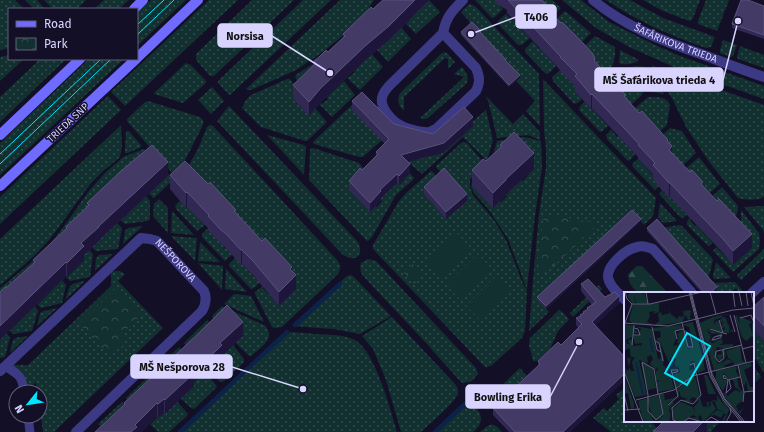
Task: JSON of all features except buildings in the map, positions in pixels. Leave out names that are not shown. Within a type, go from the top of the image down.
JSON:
[{"type":"street","points":[[135,8],[143,0]]},
{"type":"street","name":"TRIEDA SNP","points":[[138,56],[198,0]]},
{"type":"street","points":[[443,34],[476,68],[480,80],[478,88],[436,129],[431,132],[401,126],[386,113],[383,108],[381,102],[385,90],[443,34],[448,18],[463,0]]},
{"type":"street","name":"ŠAFÁRIKOVA TRIEDA","points":[[593,0],[608,12],[634,27],[672,44],[764,77]]},
{"type":"street","points":[[0,135],[79,60]]},
{"type":"street","name":"TRIEDA SNP","points":[[0,186],[134,60]]},
{"type":"street","name":"NEŠPOROVA","points":[[2,369],[141,238],[157,241],[204,291],[206,294],[206,299],[204,307],[202,311],[180,333],[76,432]]},
{"type":"street","points":[[624,299],[611,285],[608,276],[611,266],[630,249],[645,246],[653,250],[691,292]]},
{"type":"street","points":[[753,292],[764,282]]},
{"type":"lane","points":[[2,369],[20,376],[23,384]]},
{"type":"green space","points":[[0,0],[15,0],[23,8],[8,8],[8,48],[0,50]]},
{"type":"green space","points":[[25,0],[37,0],[44,8],[33,8]]},
{"type":"green space","points":[[44,0],[86,0],[78,8],[52,8]]},
{"type":"green space","points":[[104,0],[129,0],[120,8],[95,8]]},
{"type":"green space","points":[[151,0],[186,0],[138,45],[138,12]]},
{"type":"green space","points":[[209,0],[238,0],[125,106],[111,92]]},
{"type":"green space","points":[[252,0],[294,0],[214,76],[210,76],[196,60],[196,54]]},
{"type":"green space","points":[[303,0],[331,0],[229,95],[218,83],[218,81]]},
{"type":"green space","points":[[340,0],[374,0],[355,25],[314,58],[296,70],[279,78],[250,90],[246,89]]},
{"type":"green space","points":[[429,0],[440,12],[416,34],[406,24],[412,17],[411,16]]},
{"type":"green space","points":[[475,0],[498,0],[497,3],[503,9],[492,18]]},
{"type":"green space","points":[[525,0],[552,0],[561,8],[546,23]]},
{"type":"green space","points":[[562,0],[581,0],[609,22],[655,45],[680,56],[764,86],[764,99],[674,67],[629,47],[596,28]]},
{"type":"green space","points":[[606,0],[630,0],[663,18],[715,37],[711,47],[706,48],[654,27],[630,15]]},
{"type":"green space","points":[[643,0],[700,0],[692,20],[689,21],[663,11]]},
{"type":"green space","points":[[706,0],[729,0],[717,31],[698,24]]},
{"type":"green space","points":[[469,4],[475,6],[539,74],[540,126],[526,111],[535,101],[516,81],[519,78],[461,12]]},
{"type":"green space","points":[[565,11],[591,33],[573,51],[549,26]]},
{"type":"green space","points":[[507,13],[506,14],[530,38],[522,45],[518,45],[498,24],[498,21]]},
{"type":"green space","points":[[401,27],[411,39],[388,62],[377,50]]},
{"type":"green space","points":[[595,36],[615,47],[613,65],[602,80],[576,54]]},
{"type":"green space","points":[[723,40],[737,45],[733,56],[731,57],[720,53]]},
{"type":"green space","points":[[533,41],[556,66],[548,74],[545,73],[525,52],[525,49]]},
{"type":"green space","points":[[740,46],[764,55],[764,68],[738,59],[737,57]]},
{"type":"green space","points":[[620,50],[639,60],[630,64],[620,64]]},
{"type":"green space","points":[[445,52],[455,62],[448,69],[448,59],[445,58],[404,97],[404,111],[400,107],[400,93],[442,53]]},
{"type":"green space","points":[[372,54],[383,67],[360,90],[347,78],[355,72],[354,71]]},
{"type":"green space","points":[[8,55],[8,60],[23,60],[0,81],[0,57]]},
{"type":"green space","points":[[321,59],[300,85],[295,77],[297,74]]},
{"type":"green space","points":[[39,60],[65,60],[0,122],[0,97]]},
{"type":"green space","points":[[88,60],[123,60],[0,175],[0,143]]},
{"type":"green space","points":[[186,63],[191,65],[206,81],[206,83],[183,103],[154,94],[155,92]]},
{"type":"green space","points":[[651,65],[764,105],[764,197],[751,200],[738,198],[710,163],[686,127],[673,100]]},
{"type":"green space","points":[[637,66],[645,67],[646,69],[643,92],[642,95],[624,111],[603,84],[618,70]]},
{"type":"green space","points":[[462,67],[468,77],[466,84],[428,118],[420,118],[464,77],[454,74]]},
{"type":"green space","points":[[560,70],[577,89],[575,92],[576,91],[583,98],[577,103],[573,103],[553,81],[552,77]]},
{"type":"green space","points":[[652,75],[664,94],[649,91]]},
{"type":"green space","points":[[290,79],[297,88],[293,99],[309,116],[315,108],[327,122],[307,141],[261,127],[242,108],[246,100],[251,95]]},
{"type":"green space","points":[[543,79],[656,198],[653,216],[644,225],[633,213],[538,299],[549,312],[529,331],[539,214],[546,168]]},
{"type":"green space","points":[[344,81],[355,95],[332,117],[319,104],[322,104],[328,99],[327,97]]},
{"type":"green space","points":[[212,87],[224,101],[211,114],[198,100]]},
{"type":"green space","points":[[108,96],[121,110],[0,224],[0,197]]},
{"type":"green space","points":[[486,96],[513,124],[523,114],[540,132],[540,140],[528,135],[497,138]]},
{"type":"green space","points":[[648,97],[658,97],[664,99],[669,102],[670,105],[667,125],[651,140],[627,115]]},
{"type":"green space","points":[[148,101],[200,117],[203,120],[203,125],[178,174],[174,175],[127,121],[127,119]]},
{"type":"green space","points":[[585,101],[608,126],[601,132],[579,110],[580,106]]},
{"type":"green space","points":[[354,103],[382,140],[362,157],[314,144],[313,142]]},
{"type":"green space","points":[[229,106],[358,242],[360,251],[357,257],[346,257],[342,254],[217,121]]},
{"type":"green space","points":[[486,110],[493,140],[487,161],[463,137],[422,174],[409,163],[392,144],[430,156],[443,153],[473,126],[471,123]]},
{"type":"green space","points":[[121,125],[122,146],[119,158],[91,183],[50,239],[36,254],[0,285],[0,239]]},
{"type":"green space","points":[[210,125],[213,126],[339,263],[340,270],[337,275],[282,327],[272,327],[255,292],[263,286],[268,294],[269,293],[280,305],[296,289],[184,173],[198,149],[207,127]]},
{"type":"green space","points":[[670,128],[682,131],[696,153],[676,172],[654,143]]},
{"type":"green space","points":[[612,129],[617,137],[619,136],[635,154],[630,160],[628,161],[607,139],[606,135]]},
{"type":"green space","points":[[129,131],[141,147],[125,153],[126,132]]},
{"type":"green space","points":[[267,135],[304,145],[306,147],[304,175]]},
{"type":"green space","points":[[525,137],[541,141],[542,168],[527,288],[508,239],[489,210],[474,193],[471,187],[472,181],[501,202],[521,179],[523,181],[529,174],[492,163],[497,141]]},
{"type":"green space","points":[[461,143],[467,143],[484,163],[470,180],[470,187],[473,195],[494,220],[506,240],[524,286],[527,289],[525,331],[522,338],[491,366],[486,367],[373,249],[373,245],[399,201],[431,171],[439,180],[446,219],[467,201],[436,167]]},
{"type":"green space","points":[[313,148],[359,163],[367,173],[375,205],[377,207],[382,201],[380,199],[397,183],[399,185],[405,179],[404,177],[410,173],[414,178],[396,195],[372,237],[368,241],[309,180],[310,149]]},
{"type":"green space","points":[[144,149],[172,178],[171,182],[153,198],[149,193],[155,187],[0,305],[0,288],[48,247],[88,192],[104,174],[123,157]]},
{"type":"green space","points":[[699,157],[720,184],[702,200],[678,175]]},
{"type":"green space","points":[[638,159],[655,177],[652,180],[654,180],[659,186],[655,190],[633,167],[633,163]]},
{"type":"green space","points":[[722,187],[738,206],[733,225],[705,203]]},
{"type":"green space","points":[[663,190],[663,192],[670,197],[687,215],[683,218],[680,217],[660,195],[659,193]]},
{"type":"green space","points":[[146,196],[150,201],[150,219],[148,221],[125,224],[120,220],[127,215]]},
{"type":"green space","points":[[159,199],[168,208],[168,233],[153,216],[154,204]]},
{"type":"green space","points":[[181,200],[205,225],[197,231],[176,209],[175,206]]},
{"type":"green space","points":[[660,203],[677,221],[662,222],[658,217]]},
{"type":"green space","points":[[764,206],[764,234],[763,230],[744,207]]},
{"type":"green space","points":[[741,210],[759,233],[759,249],[733,272],[713,251],[717,246],[717,248],[733,264],[736,229],[741,220]]},
{"type":"green space","points":[[172,211],[194,235],[171,233]]},
{"type":"green space","points":[[544,214],[599,223],[546,273],[536,272]]},
{"type":"green space","points":[[690,218],[695,226],[696,225],[713,243],[709,246],[707,245],[687,225],[687,221]]},
{"type":"green space","points":[[117,223],[122,228],[118,249],[96,251],[92,247]]},
{"type":"green space","points":[[679,225],[682,226],[712,258],[713,260],[709,278],[715,283],[735,282],[742,292],[739,292],[736,288],[732,292],[717,292],[717,289],[662,228]]},
{"type":"green space","points":[[143,226],[123,244],[125,231],[128,228]]},
{"type":"green space","points":[[208,228],[224,247],[227,247],[233,254],[225,261],[202,237],[202,234]]},
{"type":"green space","points":[[457,233],[472,249],[440,279],[425,263]]},
{"type":"green space","points":[[171,236],[197,238],[195,261]]},
{"type":"green space","points":[[200,242],[220,262],[198,261]]},
{"type":"green space","points":[[764,248],[764,258],[741,280],[737,275]]},
{"type":"green space","points":[[89,250],[93,254],[90,277],[70,281],[66,277],[84,261],[82,256]]},
{"type":"green space","points":[[113,254],[95,271],[96,258],[99,255]]},
{"type":"green space","points":[[478,254],[493,270],[461,301],[446,285]]},
{"type":"green space","points":[[236,257],[260,283],[252,289],[229,266],[229,264]]},
{"type":"green space","points":[[368,259],[376,261],[476,368],[478,374],[472,381],[463,383],[460,381],[364,277],[360,267],[361,263]]},
{"type":"green space","points":[[716,262],[731,278],[714,279],[713,276]]},
{"type":"green space","points":[[198,263],[223,266],[222,290]]},
{"type":"green space","points":[[413,264],[421,274],[417,277],[419,280],[414,284],[403,272]]},
{"type":"green space","points":[[637,266],[643,267],[667,292],[637,292],[631,285],[628,274]]},
{"type":"green space","points":[[226,269],[247,292],[225,289]]},
{"type":"green space","points":[[120,271],[125,274],[118,281],[163,328],[54,432],[43,432],[42,424],[48,424],[48,384],[36,384],[36,382],[34,384],[23,384],[13,366],[28,365],[111,286],[111,273]]},
{"type":"green space","points":[[350,275],[354,277],[391,316],[360,334],[334,329],[292,326],[339,283]]},
{"type":"green space","points":[[497,275],[512,291],[481,321],[466,306]]},
{"type":"green space","points":[[62,280],[66,285],[62,303],[41,308],[37,304]]},
{"type":"green space","points":[[85,281],[66,299],[68,290],[73,284]]},
{"type":"green space","points":[[599,285],[602,289],[573,317],[570,313]]},
{"type":"green space","points":[[115,289],[141,315],[124,332],[123,347],[108,354],[79,324]]},
{"type":"green space","points":[[234,294],[251,296],[264,322],[224,304]]},
{"type":"green space","points":[[35,306],[38,311],[32,331],[13,334],[9,330]]},
{"type":"green space","points":[[222,306],[266,326],[269,334],[267,341],[251,356],[249,356],[236,343],[242,336],[244,336],[227,319],[216,322],[212,316]]},
{"type":"green space","points":[[57,308],[37,326],[40,313]]},
{"type":"green space","points":[[559,310],[562,311],[569,320],[558,331],[550,349],[537,361],[533,361],[529,345],[530,338]]},
{"type":"green space","points":[[392,317],[455,384],[458,390],[458,393],[453,401],[421,432],[401,432],[386,380],[373,349],[362,336]]},
{"type":"green space","points":[[207,320],[217,330],[188,349],[184,343]]},
{"type":"green space","points":[[754,330],[764,341],[764,373],[754,357]]},
{"type":"green space","points":[[286,332],[344,336],[361,344],[375,366],[391,410],[397,432],[179,432]]},
{"type":"green space","points":[[6,333],[10,337],[5,357],[0,358],[0,339]]},
{"type":"green space","points":[[28,336],[10,353],[14,339]]},
{"type":"green space","points":[[233,345],[244,359],[244,362],[224,381],[220,382],[208,369],[209,368],[210,370],[222,359],[220,357]]},
{"type":"green space","points":[[179,347],[189,356],[161,377],[155,370]]},
{"type":"green space","points":[[754,366],[761,377],[756,382],[754,380]]},
{"type":"green space","points":[[520,368],[527,376],[511,391],[504,383]]},
{"type":"green space","points":[[204,372],[217,386],[194,409],[179,397],[182,397],[194,387],[192,384]]},
{"type":"green space","points":[[151,374],[161,383],[131,404],[126,398]]},
{"type":"green space","points":[[624,390],[624,422],[651,422],[659,430],[657,432],[611,432],[593,418],[604,408],[607,411],[619,399],[616,395]]},
{"type":"green space","points":[[176,400],[188,414],[187,416],[169,432],[158,432],[150,424],[163,412],[165,414],[171,408],[169,406]]},
{"type":"green space","points":[[122,402],[132,411],[105,432],[98,424]]},
{"type":"green space","points":[[463,404],[470,404],[478,410],[480,414],[481,421],[473,432],[433,432]]},
{"type":"green space","points":[[706,422],[720,422],[711,431],[712,432],[706,432],[707,429],[704,426]]},
{"type":"green space","points":[[490,425],[495,426],[502,432],[480,432]]},
{"type":"waterway","points":[[295,325],[340,284]]},
{"type":"waterway","points":[[180,432],[287,332]]},
{"type":"waterway","points":[[435,432],[465,404]]},
{"type":"tram line","points":[[138,24],[164,0]]},
{"type":"tram line","points":[[138,34],[174,0]]},
{"type":"tram line","points":[[0,154],[100,60]]},
{"type":"tram line","points":[[0,164],[110,60]]},
{"type":"place","name":"MŠ Šafárikova trieda 4","points":[[738,21]]},
{"type":"place","name":"T406","points":[[471,34]]},
{"type":"place","name":"Norsisa","points":[[330,73]]},
{"type":"place","name":"Bowling Erika","points":[[579,342]]},
{"type":"place","name":"MŠ Nešporova 28","points":[[303,389]]}]
